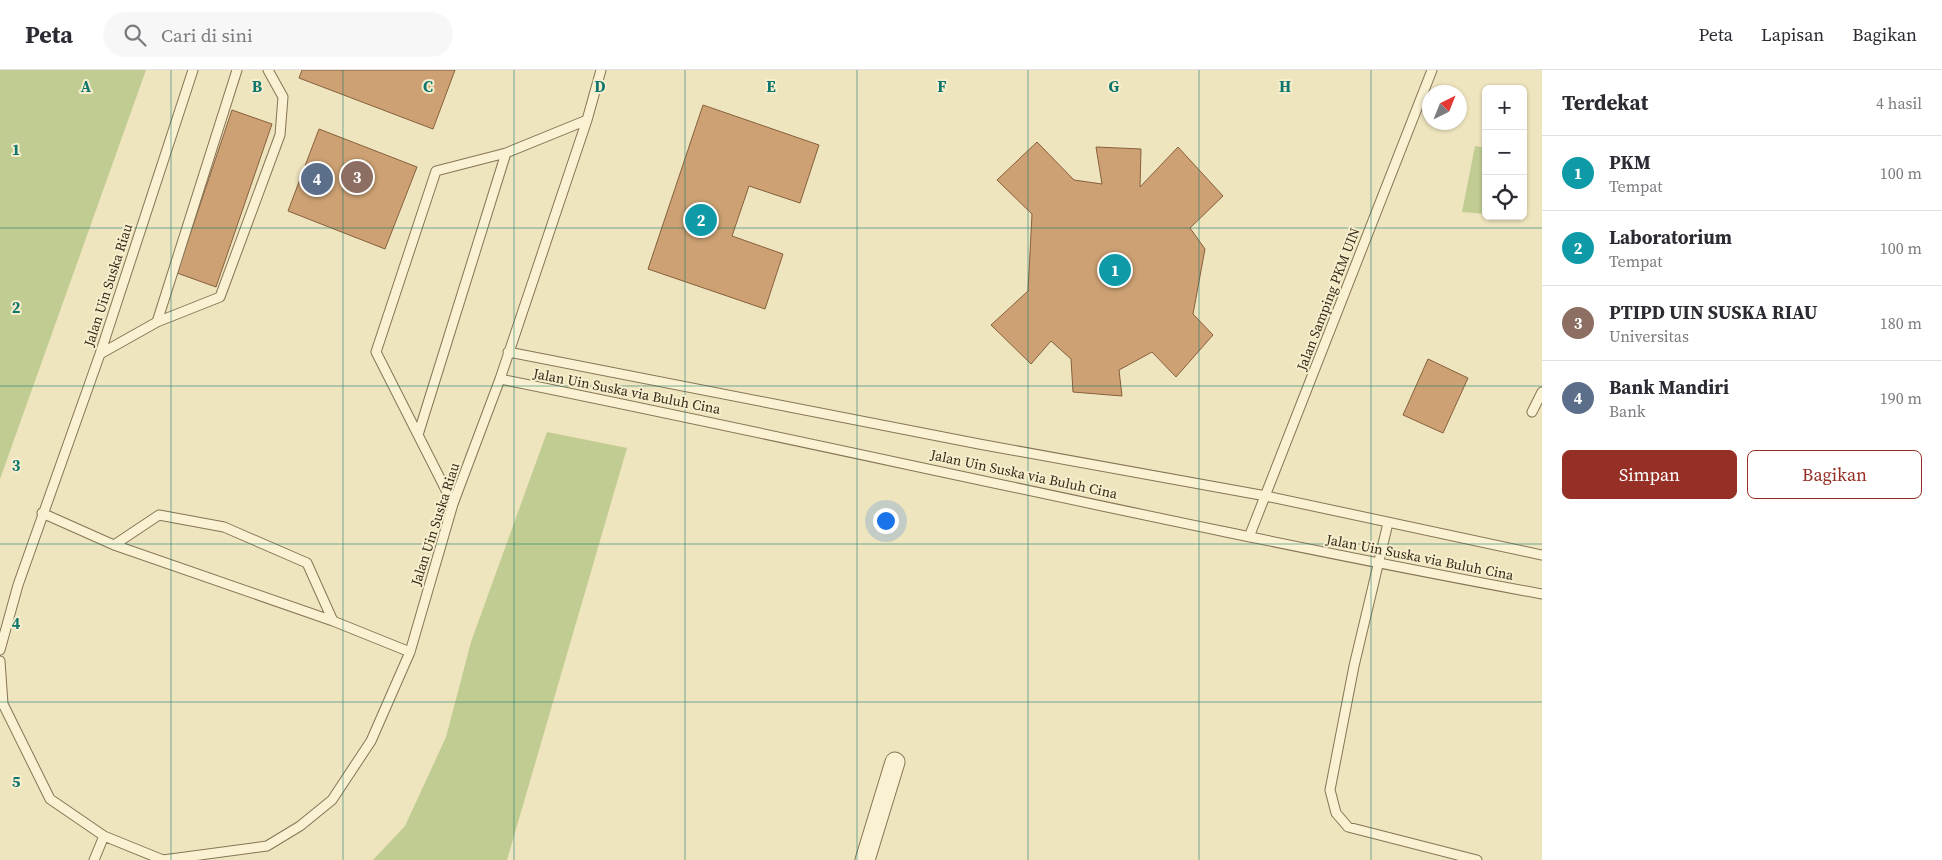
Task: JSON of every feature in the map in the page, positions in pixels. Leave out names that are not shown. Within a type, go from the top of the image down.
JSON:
[{"type":"street","points":[[865,860],[895,762]]},
{"type":"lane","name":"Jalan Uin Suska Riau","points":[[0,650],[18,585],[100,354],[193,70]]},
{"type":"lane","points":[[157,322],[237,70]]},
{"type":"lane","points":[[100,354],[157,322],[220,297],[280,134],[283,97],[268,70]]},
{"type":"lane","name":"Jalan Uin Suska Riau","points":[[0,661],[3,704],[50,799],[104,836],[163,860],[267,846],[300,826],[332,800],[371,741],[410,652],[453,504],[500,379],[587,120],[601,70]]},
{"type":"lane","name":"Jalan Samping PKM UIN","points":[[1248,537],[1266,496],[1432,70]]},
{"type":"lane","points":[[453,504],[376,352],[436,171],[506,153],[587,120]]},
{"type":"lane","points":[[418,435],[506,153]]},
{"type":"lane","name":"Jalan Uin Suska via Buluh Cina","points":[[508,352],[979,444],[1266,496],[1542,555]]},
{"type":"lane","name":"Jalan Uin Suska via Buluh Cina","points":[[500,379],[721,423],[1377,564],[1542,594]]},
{"type":"lane","points":[[1532,412],[1542,392]]},
{"type":"lane","points":[[42,513],[114,545],[333,621],[410,652]]},
{"type":"lane","points":[[114,545],[159,515],[224,527],[307,563],[333,621]]},
{"type":"lane","points":[[1388,523],[1354,666],[1330,790],[1336,813],[1348,826],[1477,860]]},
{"type":"lane","points":[[94,860],[104,836]]},
{"type":"green space","points":[[0,70],[146,70],[0,479]]},
{"type":"green space","points":[[1475,146],[1482,147],[1482,214],[1462,212]]},
{"type":"green space","points":[[547,432],[627,448],[507,860],[373,860],[405,826],[446,737],[471,642]]},
{"type":"building","points":[[302,70],[455,70],[433,129],[299,78]]},
{"type":"building","points":[[703,105],[819,145],[800,203],[749,186],[732,236],[783,254],[765,309],[648,269]]},
{"type":"building","points":[[232,110],[272,124],[216,287],[177,273]]},
{"type":"building","points":[[319,129],[417,167],[385,249],[288,211]]},
{"type":"building","points":[[1037,142],[1074,180],[1102,184],[1096,147],[1141,149],[1140,187],[1178,147],[1223,196],[1190,228],[1205,249],[1193,314],[1213,335],[1176,377],[1152,352],[1119,370],[1122,396],[1073,392],[1071,359],[1051,341],[1031,364],[991,325],[1028,291],[1032,214],[997,180]]},
{"type":"building","points":[[1428,359],[1468,378],[1443,433],[1403,415]]},
{"type":"place","name":"PTIPD UIN SUSKA RIAU","points":[[357,177]]},
{"type":"place","name":"Bank Mandiri","points":[[317,179]]},
{"type":"place","name":"Laboratorium","points":[[701,220]]},
{"type":"place","name":"PKM","points":[[1115,270]]}]
